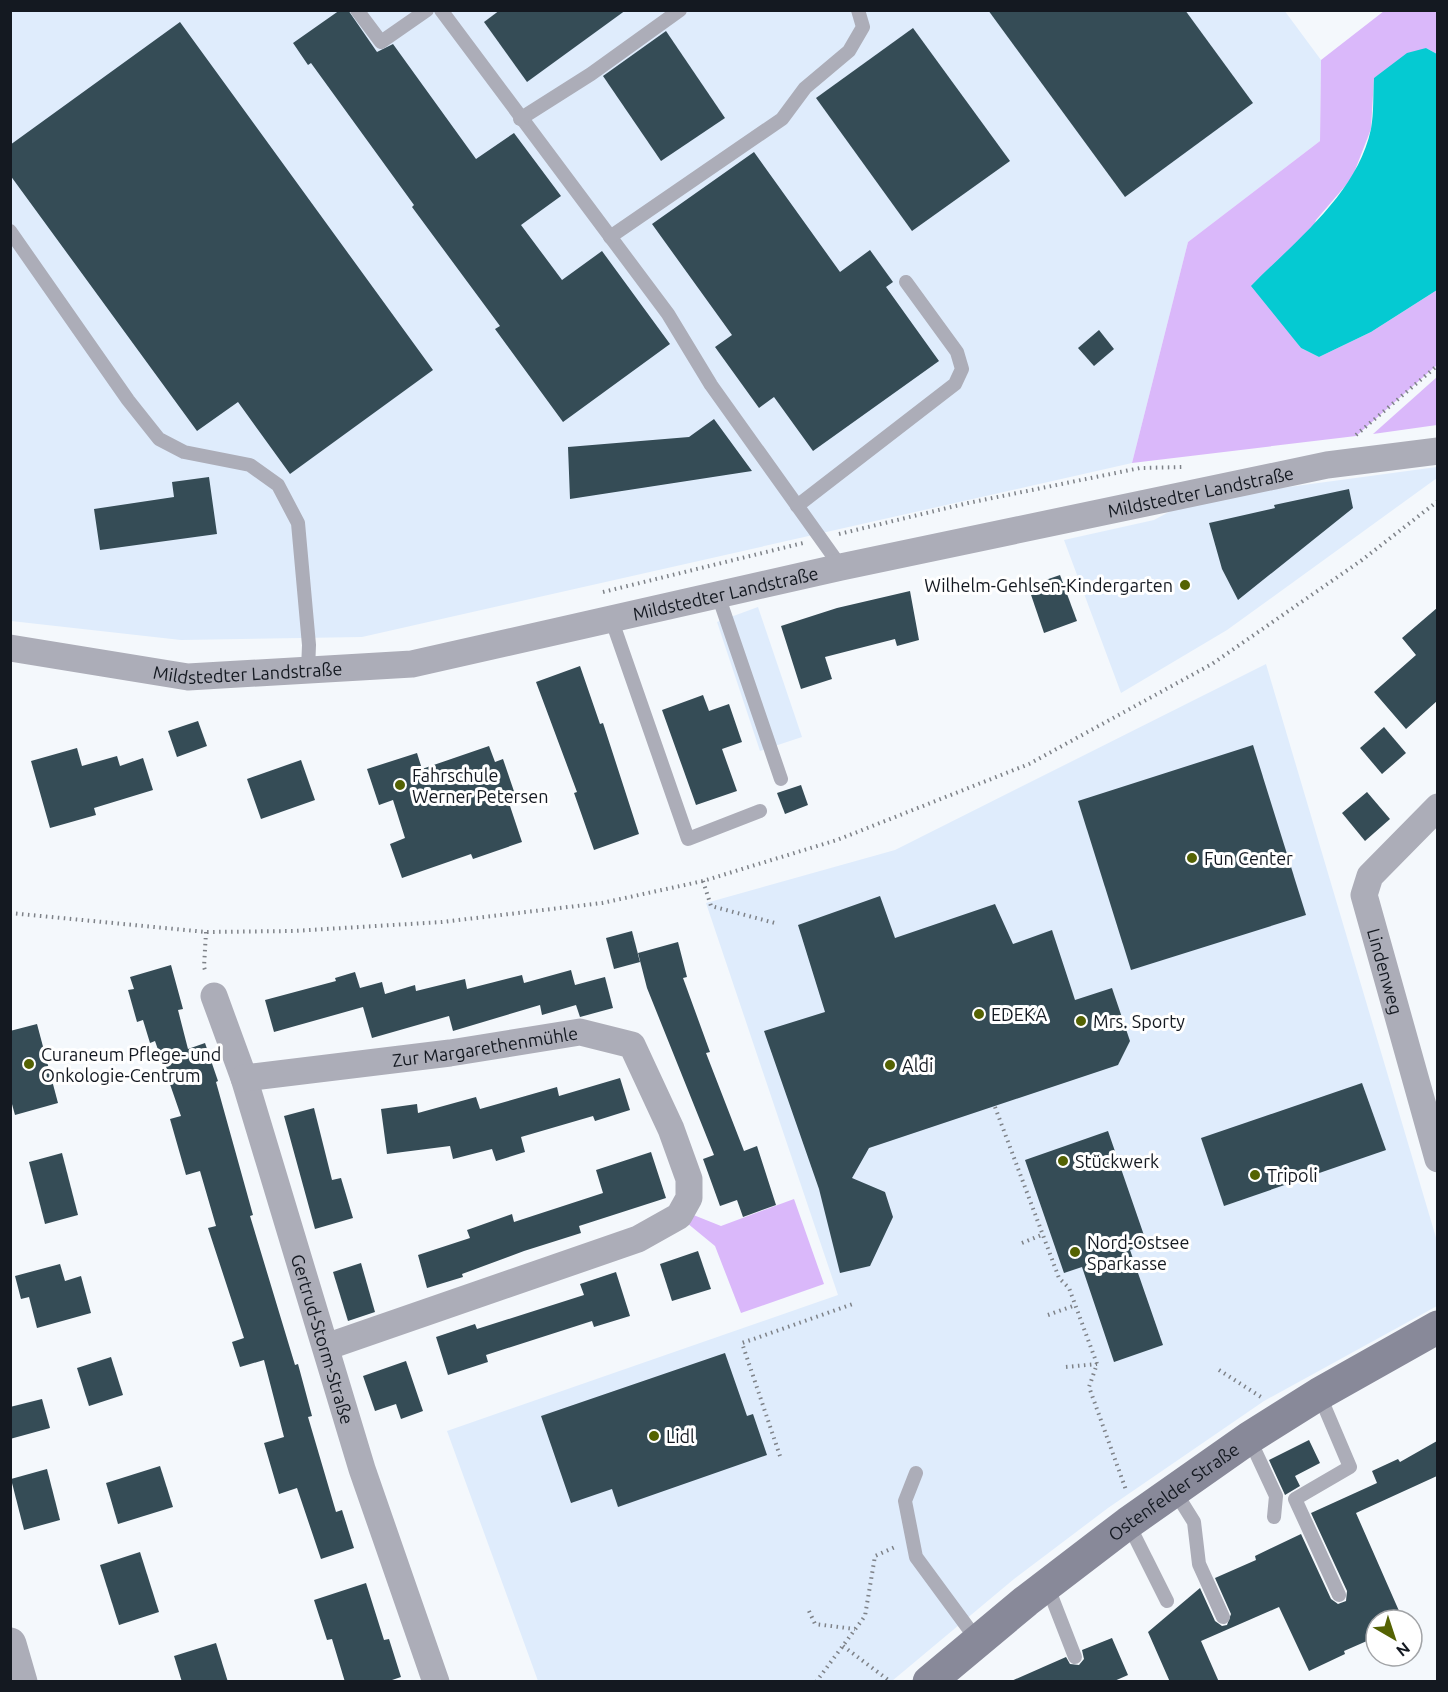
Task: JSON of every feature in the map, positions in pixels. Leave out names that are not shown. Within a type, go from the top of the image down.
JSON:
[{"type":"main road","name":"Ostenfelder Straße","points":[[929,1682],[977,1640],[1047,1585],[1174,1490],[1285,1413],[1437,1327]]},
{"type":"street","name":"Mildstedter Landstraße","points":[[10,648],[188,677],[412,664],[841,567],[1327,465],[1437,451]]},
{"type":"street","name":"Lindenweg","points":[[1437,807],[1370,876],[1364,895],[1437,1159]]},
{"type":"street","name":"Gertrud-Storm-Straße","points":[[214,996],[244,1078],[362,1469],[436,1682]]},
{"type":"street","name":"Zur Margarethenmühle","points":[[244,1078],[450,1053],[580,1032],[632,1046],[671,1129],[689,1179],[689,1198],[679,1216],[638,1239],[326,1347]]},
{"type":"street","points":[[10,1644],[21,1682]]},
{"type":"lane","points":[[357,10],[381,42],[427,10]]},
{"type":"lane","points":[[441,10],[668,315],[711,386],[841,567]]},
{"type":"lane","points":[[520,119],[591,74],[680,10]]},
{"type":"lane","points":[[610,237],[782,119],[805,88],[849,51],[863,27],[858,10]]},
{"type":"lane","points":[[10,231],[128,400],[159,439],[184,452],[250,465],[278,485],[298,523],[309,645],[308,670]]},
{"type":"lane","points":[[797,506],[956,384],[962,369],[957,352],[906,282]]},
{"type":"lane","points":[[718,595],[781,779]]},
{"type":"lane","points":[[611,618],[688,839],[760,811]]},
{"type":"lane","points":[[1318,1394],[1350,1467],[1295,1500],[1339,1595]]},
{"type":"lane","points":[[1249,1438],[1276,1496],[1274,1517]]},
{"type":"lane","points":[[916,1473],[905,1501],[916,1557],[977,1640]]},
{"type":"lane","points":[[1174,1490],[1194,1522],[1199,1564],[1223,1617]]},
{"type":"lane","points":[[1135,1518],[1167,1601]]},
{"type":"lane","points":[[1047,1585],[1075,1657]]},
{"type":"path","points":[[1356,436],[1437,365]]},
{"type":"path","points":[[594,594],[968,503],[1140,468],[1196,465]]},
{"type":"path","points":[[704,880],[711,906],[775,922]]},
{"type":"path","points":[[206,932],[204,967],[214,996]]},
{"type":"path","points":[[995,1107],[1059,1278],[1069,1288],[1097,1364],[1089,1387],[1135,1518]]},
{"type":"path","points":[[1022,1243],[1044,1234]]},
{"type":"path","points":[[780,1456],[742,1343],[853,1304]]},
{"type":"path","points":[[1048,1315],[1076,1305]]},
{"type":"path","points":[[1066,1367],[1097,1364]]},
{"type":"path","points":[[1219,1370],[1285,1413]]},
{"type":"path","points":[[816,1682],[865,1616],[875,1556],[912,1539]]},
{"type":"path","points":[[808,1611],[815,1624],[855,1629]]},
{"type":"path","points":[[843,1646],[891,1682]]},
{"type":"shaded area","points":[[1284,10],[1321,60],[1320,141],[1188,242],[1132,463],[362,637],[181,640],[11,621],[11,11]]},
{"type":"shaded area","points":[[1384,11],[1437,11],[1437,54],[1426,48],[1374,78],[1371,129],[1352,178],[1316,220],[1280,320],[1301,348],[1319,357],[1371,332],[1437,290],[1437,365],[1356,436],[1132,463],[1188,242],[1320,141],[1321,60]]},
{"type":"shaded area","points":[[1437,377],[1437,425],[1373,434]]},
{"type":"shaded area","name":"Wilhelm-Gehlsen-Kindergarten","points":[[1437,467],[1437,478],[1227,630],[1121,693],[1064,540],[1154,520],[1191,500]]},
{"type":"shaded area","points":[[758,607],[802,737],[760,751],[717,622]]},
{"type":"shaded area","points":[[1266,664],[1437,1241],[1437,1306],[1264,1401],[1108,1508],[1014,1579],[892,1681],[538,1681],[447,1431],[838,1295],[706,903],[895,850]]},
{"type":"shaded area","points":[[794,1199],[824,1284],[741,1313],[715,1246],[687,1223],[691,1214],[721,1226]]},
{"type":"water","points":[[1426,48],[1437,54],[1437,290],[1371,332],[1319,357],[1301,348],[1251,286],[1305,234],[1353,175],[1364,153],[1371,129],[1374,78],[1407,53]]},
{"type":"building","points":[[340,10],[348,10],[377,52],[393,44],[476,159],[514,133],[561,196],[521,225],[562,280],[602,251],[670,344],[563,422],[495,329],[500,326],[412,207],[414,205],[311,63],[308,65],[293,43]]},
{"type":"building","points":[[500,10],[626,10],[527,82],[484,22]]},
{"type":"building","points":[[988,10],[1185,10],[1253,103],[1125,197]]},
{"type":"building","points":[[180,22],[433,370],[290,474],[238,402],[197,431],[10,175],[10,145]]},
{"type":"building","points":[[913,28],[1010,161],[912,231],[816,98]]},
{"type":"building","points":[[666,31],[725,118],[661,161],[603,76]]},
{"type":"building","points":[[754,152],[840,272],[870,250],[893,282],[886,287],[939,361],[813,451],[774,397],[759,408],[715,347],[732,335],[652,224]]},
{"type":"building","points":[[1099,330],[1114,349],[1094,366],[1078,348]]},
{"type":"building","points":[[714,419],[752,471],[570,499],[568,447],[689,437]]},
{"type":"building","points":[[209,477],[217,534],[100,550],[94,509],[174,497],[172,482]]},
{"type":"building","points":[[1349,489],[1353,508],[1238,600],[1222,569],[1209,523],[1275,508],[1274,505]]},
{"type":"building","points":[[1060,575],[1077,621],[1044,633],[1028,586]]},
{"type":"building","points":[[910,591],[919,640],[897,646],[895,639],[825,657],[832,679],[801,689],[781,626],[837,608]]},
{"type":"building","points":[[1437,608],[1437,701],[1406,729],[1374,692],[1416,655],[1402,638]]},
{"type":"building","points":[[580,666],[600,724],[603,723],[639,834],[594,850],[574,793],[577,792],[536,682]]},
{"type":"building","points":[[703,695],[709,711],[729,704],[742,742],[722,749],[737,791],[696,805],[662,710]]},
{"type":"building","points":[[198,721],[207,746],[177,757],[168,731]]},
{"type":"building","points":[[1384,727],[1406,753],[1382,774],[1360,748]]},
{"type":"building","name":"Fun Center","points":[[1253,745],[1306,915],[1131,970],[1078,801]]},
{"type":"building","points":[[489,746],[495,762],[503,759],[518,803],[510,806],[522,842],[473,859],[471,854],[402,878],[390,844],[405,838],[393,800],[379,805],[367,769],[417,753],[422,769]]},
{"type":"building","points":[[77,748],[82,766],[117,756],[120,766],[143,758],[153,790],[94,808],[96,815],[50,828],[31,761]]},
{"type":"building","points":[[301,760],[315,800],[261,819],[247,779]]},
{"type":"building","points":[[801,785],[808,805],[785,814],[777,793]]},
{"type":"building","points":[[1367,792],[1390,819],[1365,841],[1342,813]]},
{"type":"building","points":[[880,896],[895,938],[995,904],[1013,944],[1052,930],[1075,1000],[1112,988],[1130,1041],[1118,1065],[869,1148],[852,1178],[885,1192],[893,1217],[870,1266],[840,1273],[819,1189],[764,1031],[825,1012],[798,925]]},
{"type":"building","points":[[632,931],[640,962],[614,969],[606,938]]},
{"type":"building","points":[[678,942],[687,977],[683,978],[710,1052],[706,1053],[744,1151],[757,1146],[776,1205],[743,1217],[737,1200],[720,1206],[703,1159],[714,1155],[647,988],[638,953]]},
{"type":"building","points":[[171,965],[183,1009],[178,1010],[188,1049],[205,1043],[218,1081],[216,1082],[253,1215],[250,1216],[295,1365],[298,1364],[312,1416],[308,1417],[336,1512],[342,1510],[354,1548],[321,1559],[297,1488],[279,1494],[264,1443],[284,1437],[264,1360],[240,1367],[232,1342],[244,1338],[208,1228],[216,1226],[200,1171],[186,1175],[170,1119],[181,1116],[155,1041],[150,1043],[143,1020],[137,1022],[128,990],[134,989],[130,977]]},
{"type":"building","points":[[571,970],[575,985],[605,977],[613,1008],[580,1017],[576,1005],[542,1015],[540,1005],[453,1031],[449,1016],[372,1038],[363,1007],[274,1032],[265,1000],[336,981],[335,978],[355,972],[360,988],[382,982],[385,994],[415,985],[416,991],[465,979],[467,989],[522,975],[524,983]]},
{"type":"building","name":"Curaneum Pflege- und Onkologie-Centrum","points":[[37,1024],[58,1103],[15,1115],[10,1097],[10,1031]]},
{"type":"building","points":[[620,1078],[630,1110],[595,1121],[593,1116],[521,1137],[525,1152],[496,1161],[492,1149],[453,1159],[450,1146],[387,1154],[381,1109],[417,1104],[418,1113],[476,1097],[480,1109],[557,1087],[559,1096]]},
{"type":"building","points":[[1362,1083],[1386,1150],[1224,1206],[1201,1138]]},
{"type":"building","points":[[314,1108],[332,1180],[341,1178],[353,1218],[315,1229],[284,1116]]},
{"type":"building","points":[[1108,1131],[1147,1244],[1130,1250],[1163,1345],[1114,1362],[1082,1267],[1064,1273],[1025,1160]]},
{"type":"building","points":[[651,1152],[666,1198],[579,1226],[581,1233],[524,1251],[462,1274],[463,1277],[427,1288],[418,1255],[470,1238],[467,1230],[512,1214],[514,1222],[603,1193],[596,1170]]},
{"type":"building","points":[[62,1153],[78,1215],[45,1224],[29,1162]]},
{"type":"building","points":[[698,1251],[711,1289],[672,1301],[660,1264]]},
{"type":"building","points":[[361,1263],[375,1312],[348,1321],[333,1272]]},
{"type":"building","points":[[60,1264],[65,1281],[81,1276],[91,1313],[37,1328],[29,1297],[21,1299],[15,1276]]},
{"type":"building","points":[[616,1272],[630,1316],[594,1327],[592,1321],[486,1355],[488,1362],[448,1375],[436,1337],[475,1324],[477,1329],[584,1295],[580,1284]]},
{"type":"building","name":"Lidl","points":[[725,1353],[747,1416],[753,1414],[767,1455],[618,1507],[612,1489],[571,1503],[541,1416]]},
{"type":"building","points":[[111,1357],[123,1395],[89,1406],[77,1368]]},
{"type":"building","points":[[406,1361],[423,1411],[401,1419],[396,1404],[375,1411],[363,1376]]},
{"type":"building","points":[[42,1399],[50,1428],[10,1439],[10,1407]]},
{"type":"building","points":[[1309,1440],[1320,1463],[1295,1476],[1300,1486],[1285,1495],[1269,1460]]},
{"type":"building","points":[[1437,1441],[1437,1476],[1356,1513],[1398,1608],[1364,1608],[1364,1642],[1309,1671],[1279,1607],[1201,1641],[1219,1682],[1170,1682],[1148,1632],[1200,1588],[1215,1621],[1222,1626],[1227,1625],[1231,1614],[1215,1578],[1256,1560],[1255,1556],[1301,1534],[1331,1599],[1338,1604],[1346,1601],[1347,1591],[1311,1513],[1377,1483],[1372,1471],[1398,1459],[1400,1462]]},
{"type":"building","points":[[160,1466],[173,1507],[118,1524],[106,1483]]},
{"type":"building","points":[[47,1469],[60,1520],[24,1530],[11,1479]]},
{"type":"building","points":[[140,1552],[159,1612],[119,1625],[100,1565]]},
{"type":"building","points":[[366,1583],[384,1640],[389,1639],[401,1677],[386,1682],[345,1682],[332,1639],[327,1640],[314,1600]]},
{"type":"building","points":[[1112,1638],[1128,1675],[1112,1682],[1009,1682],[1066,1657],[1070,1664],[1079,1665],[1084,1659],[1082,1650]]},
{"type":"building","points":[[216,1643],[228,1682],[182,1682],[174,1656]]},
{"type":"place","name":"Wilhelm-Gehlsen-Kindergarten","points":[[1185,585]]},
{"type":"place","name":"Fahrschule Werner Petersen","points":[[400,785]]},
{"type":"place","name":"Fun Center","points":[[1192,858]]},
{"type":"place","name":"EDEKA","points":[[979,1014]]},
{"type":"place","name":"Mrs. Sporty","points":[[1081,1021]]},
{"type":"place","name":"Curaneum Pflege- und Onkologie-Centrum","points":[[29,1064]]},
{"type":"place","name":"Aldi","points":[[890,1065]]},
{"type":"place","name":"Stückwerk","points":[[1063,1161]]},
{"type":"place","name":"Tripoli","points":[[1255,1175]]},
{"type":"place","name":"Nord-Ostsee Sparkasse","points":[[1075,1252]]},
{"type":"place","name":"Lidl","points":[[654,1436]]}]
